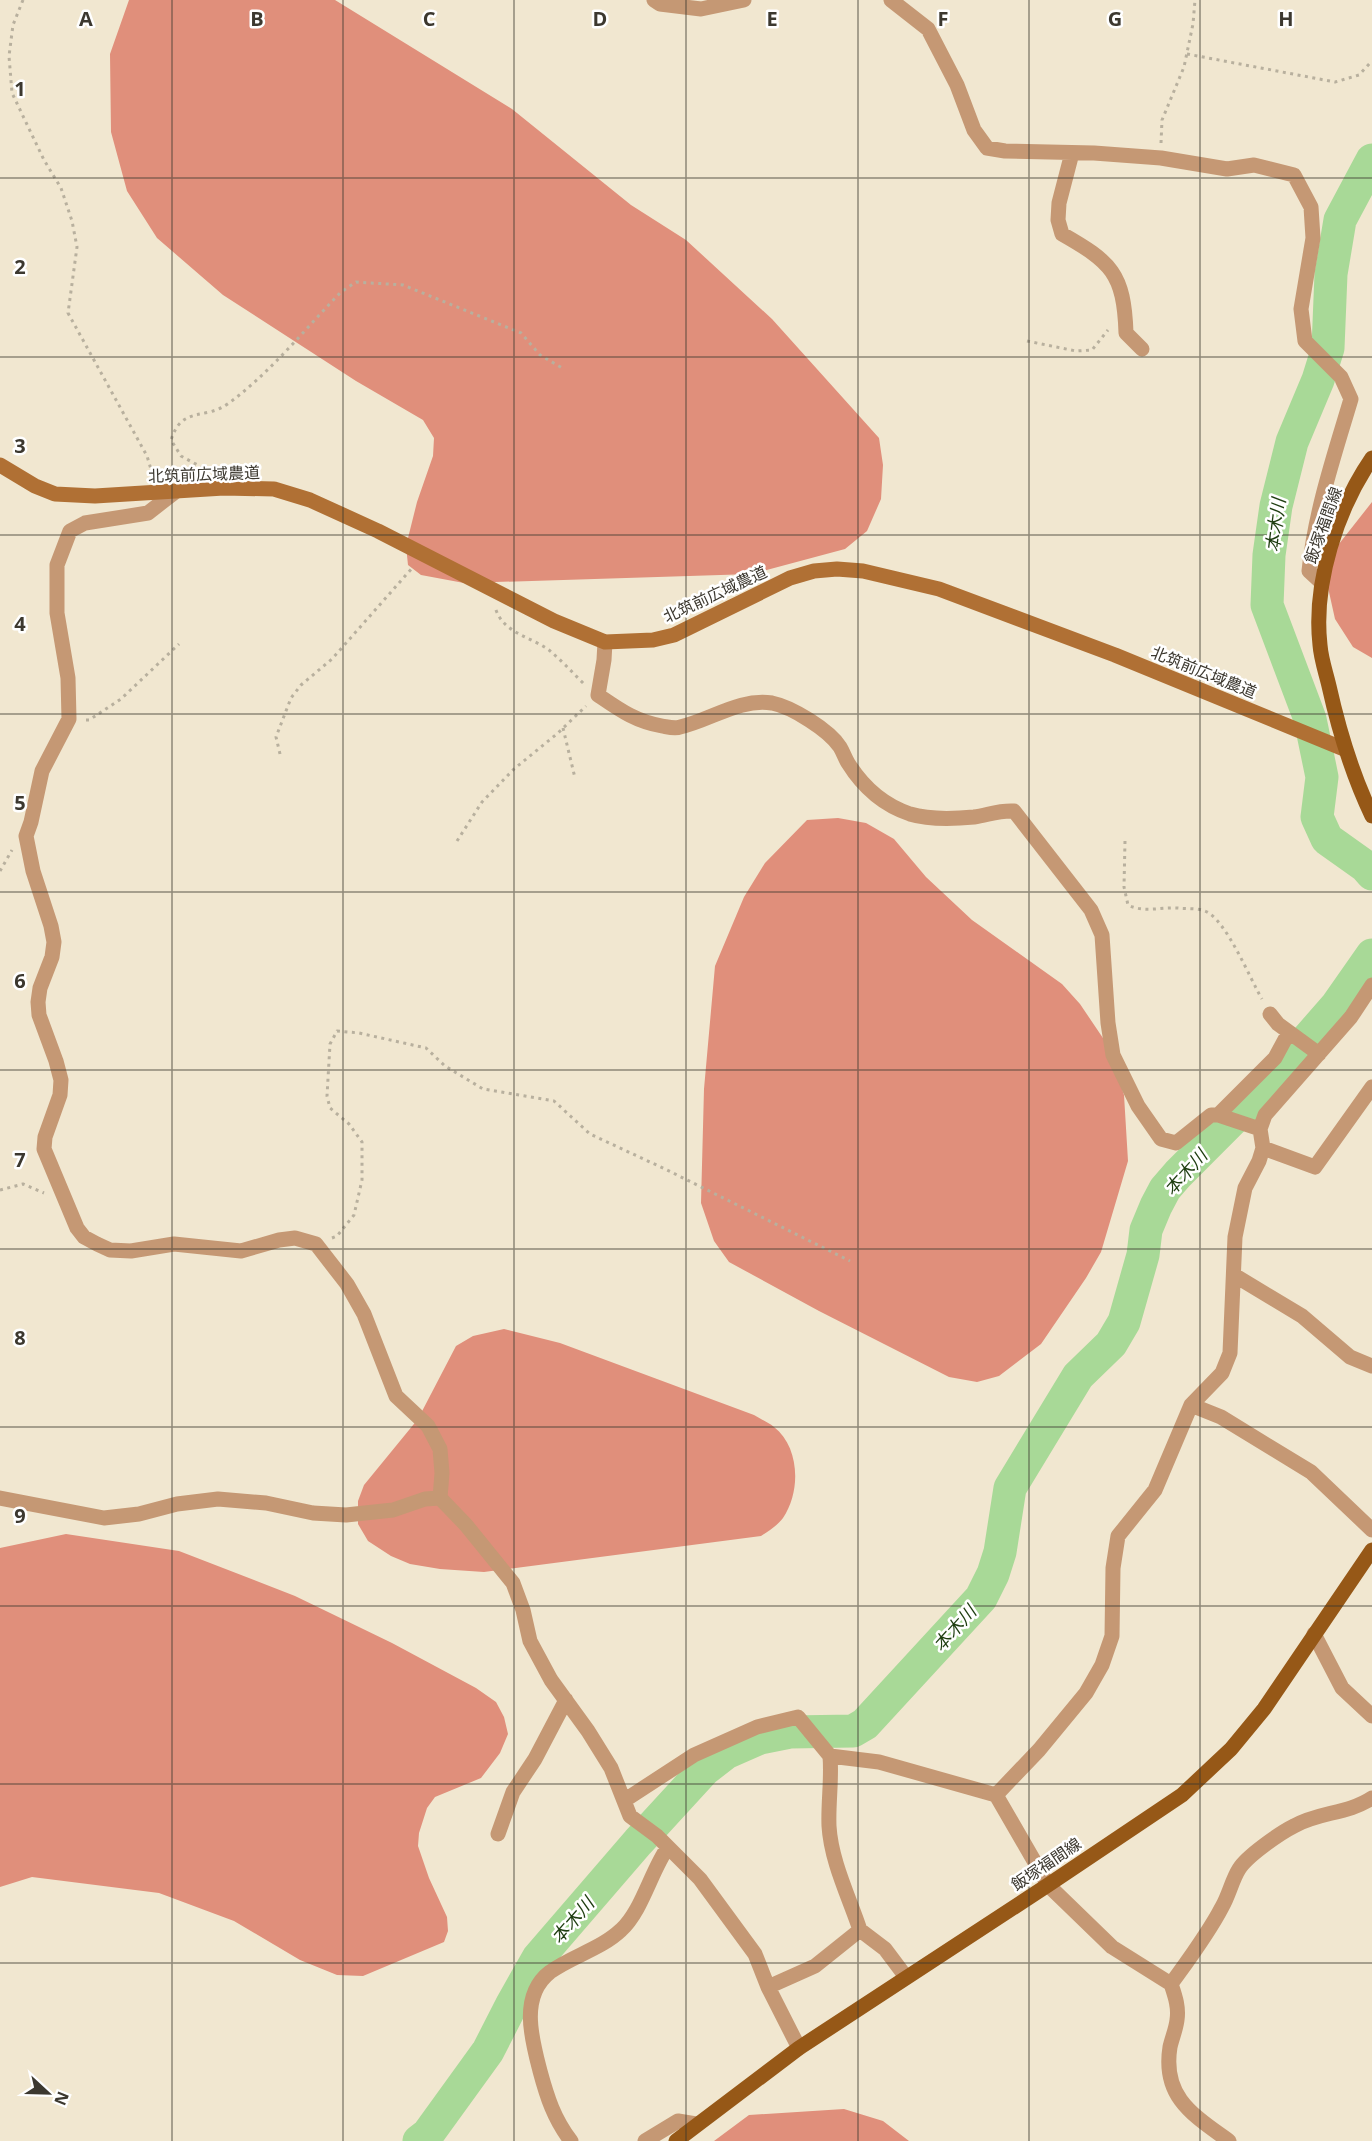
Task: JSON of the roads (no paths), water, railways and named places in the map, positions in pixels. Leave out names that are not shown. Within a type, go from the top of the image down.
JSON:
[{"type":"main road","name":"飯塚福間線","points":[[1372,458],[1342,516],[1330,549],[1319,607],[1320,646],[1344,749],[1372,816]]},
{"type":"main road","name":"飯塚福間線","points":[[676,2141],[799,2048],[1182,1795],[1231,1749],[1264,1709],[1372,1550]]},
{"type":"street","points":[[654,0],[660,4],[701,9],[744,0]]},
{"type":"street","points":[[891,0],[928,29],[957,85],[974,130],[987,147],[1005,151],[1161,158],[1227,169],[1254,165],[1294,175],[1311,207],[1313,238],[1301,309],[1305,341],[1341,377],[1351,399],[1323,491],[1312,541],[1309,571],[1322,582]]},
{"type":"street","points":[[1072,153],[1059,203],[1058,220],[1062,234],[1097,255],[1113,271],[1123,301],[1126,333],[1142,349]]},
{"type":"street","name":"北筑前広域農道","points":[[0,465],[35,486],[55,494],[95,496],[224,488],[274,489],[310,500],[424,554],[554,621],[605,642],[653,640],[674,635],[790,578],[837,569],[862,571],[939,589],[1115,655],[1344,749]]},
{"type":"street","points":[[175,492],[148,513],[85,524],[70,531],[57,565],[57,613],[68,678],[69,721],[42,771],[26,836],[33,871],[54,942],[52,957],[40,988],[39,1016],[62,1080],[60,1095],[45,1137],[44,1149],[77,1228],[84,1237],[110,1250],[131,1251],[174,1244],[241,1251],[279,1240],[295,1238],[316,1244],[347,1284],[364,1314],[396,1396],[428,1426],[440,1449],[442,1473],[440,1498],[466,1525],[513,1583],[523,1610],[530,1641],[551,1680],[611,1768],[630,1816],[668,1846],[700,1879],[755,1954],[768,1987],[799,2048]]},
{"type":"street","points":[[605,642],[598,695],[627,715],[644,723],[678,728],[728,709],[752,703],[773,704],[814,723],[839,745],[848,763],[868,789],[884,802],[910,814],[933,819],[975,817],[1004,810],[1014,811],[1091,910],[1102,935],[1108,1023],[1113,1054],[1138,1106],[1161,1139],[1176,1143],[1211,1115],[1218,1115],[1260,1129]]},
{"type":"street","points":[[996,1795],[1039,1750],[1086,1694],[1102,1665],[1112,1636],[1113,1568],[1118,1536],[1155,1490],[1191,1405],[1222,1373],[1230,1353],[1235,1237],[1245,1188],[1263,1148],[1260,1129],[1265,1115],[1351,1017],[1367,1004],[1372,985]]},
{"type":"street","points":[[1270,1014],[1278,1024],[1319,1054]]},
{"type":"street","points":[[1218,1115],[1275,1058],[1289,1032]]},
{"type":"street","points":[[1263,1148],[1315,1167],[1372,1087]]},
{"type":"street","points":[[1234,1275],[1302,1316],[1350,1357],[1372,1366]]},
{"type":"street","points":[[1191,1405],[1221,1417],[1311,1472],[1372,1530]]},
{"type":"street","points":[[0,1498],[104,1518],[139,1514],[177,1504],[218,1499],[266,1503],[313,1513],[346,1515],[393,1510],[425,1499],[440,1498]]},
{"type":"street","points":[[1314,1634],[1342,1688],[1372,1716]]},
{"type":"street","points":[[498,1834],[513,1792],[535,1759],[566,1700]]},
{"type":"street","points":[[625,1800],[694,1755],[757,1727],[798,1717],[830,1756],[832,1773],[829,1826],[833,1850],[861,1930],[885,1949],[906,1977]]},
{"type":"street","points":[[830,1756],[879,1762],[996,1795],[1048,1885],[1112,1947],[1171,1984],[1177,2003],[1178,2020],[1170,2046],[1168,2073],[1174,2091],[1194,2116],[1228,2141]]},
{"type":"street","points":[[1171,1984],[1208,1932],[1224,1904],[1240,1867],[1270,1841],[1295,1825],[1319,1816],[1344,1811],[1372,1798]]},
{"type":"street","points":[[571,2141],[559,2124],[547,2097],[532,2045],[529,2024],[532,2000],[549,1973],[607,1941],[621,1930],[632,1917],[668,1846]]},
{"type":"street","points":[[768,1987],[815,1965],[861,1930]]},
{"type":"street","points":[[645,2141],[678,2121],[696,2124]]},
{"type":"waterway","name":"本木川","points":[[1372,160],[1340,220],[1331,274],[1328,348],[1318,380],[1292,442],[1276,506],[1269,555],[1267,605],[1310,719],[1322,777],[1317,817],[1327,839],[1365,866],[1372,874]]},
{"type":"waterway","name":"本木川","points":[[419,2141],[428,2134],[488,2051],[538,1958],[638,1842],[704,1770],[726,1753],[760,1738],[790,1732],[853,1731],[865,1724],[981,1598],[993,1574],[1000,1552],[1010,1488],[1078,1376],[1111,1344],[1124,1322],[1143,1255],[1146,1230],[1165,1189],[1270,1082],[1337,1005],[1372,955]]}]
